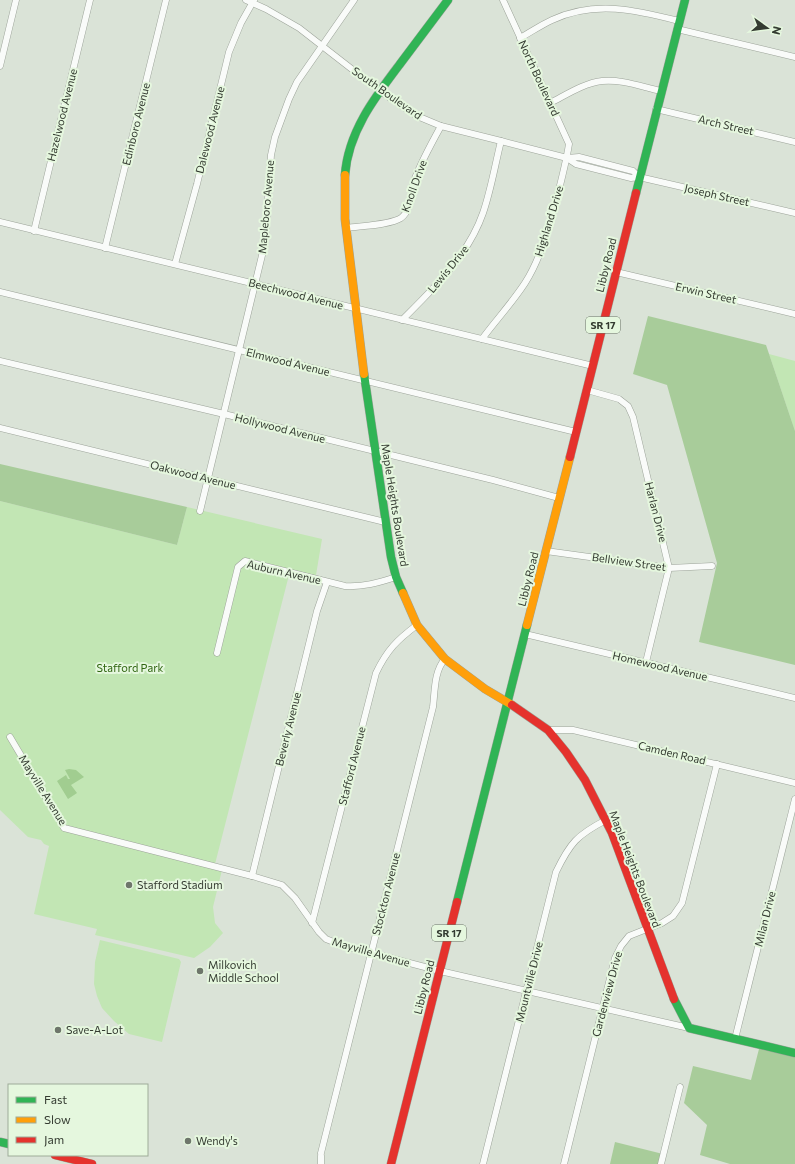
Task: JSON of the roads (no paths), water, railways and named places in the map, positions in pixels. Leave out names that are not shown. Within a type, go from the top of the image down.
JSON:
[{"type":"street","points":[[0,66],[16,0]]},
{"type":"street","name":"Hazelwood Avenue","points":[[34,231],[90,0]]},
{"type":"street","name":"Edinboro Avenue","points":[[105,248],[166,0]]},
{"type":"street","name":"South Boulevard","points":[[246,0],[253,1],[300,28],[380,90],[417,116],[441,126],[501,142],[567,158],[579,157],[633,171],[639,177]]},
{"type":"street","name":"Mapleboro Avenue","points":[[200,511],[265,243],[271,154],[275,137],[289,99],[298,82],[354,0]]},
{"type":"street","name":"Maple Heights Boulevard","points":[[448,0],[380,90],[364,116],[353,139],[343,185],[344,210],[355,308],[391,556],[396,577],[417,625],[445,659],[485,689],[548,730],[566,752],[585,780],[612,833],[675,1001],[689,1028]]},
{"type":"street","name":"North Boulevard","points":[[503,0],[569,144],[567,158]]},
{"type":"street","name":"Libby Road","points":[[391,1164],[587,390],[656,109],[685,0]]},
{"type":"street","name":"Dalewood Avenue","points":[[175,264],[197,184],[229,52],[241,23],[253,1]]},
{"type":"street","points":[[520,38],[553,19],[575,11],[617,7],[637,10],[678,25],[795,57]]},
{"type":"street","points":[[550,103],[584,86],[601,81],[628,83],[661,91]]},
{"type":"street","name":"Arch Street","points":[[656,109],[795,142]]},
{"type":"street","name":"Knoll Drive","points":[[347,228],[392,221],[402,217],[408,207],[414,181],[425,154],[441,126]]},
{"type":"street","name":"Lewis Drive","points":[[402,320],[442,279],[467,247],[483,213],[501,142]]},
{"type":"street","name":"Highland Drive","points":[[482,339],[524,284],[535,265],[543,246],[567,158]]},
{"type":"street","name":"Joseph Street","points":[[639,177],[795,213]]},
{"type":"street","name":"Beechwood Avenue","points":[[0,222],[593,366]]},
{"type":"street","name":"Erwin Street","points":[[616,272],[795,314]]},
{"type":"street","name":"Elmwood Avenue","points":[[0,292],[576,432]]},
{"type":"street","name":"Hollywood Avenue","points":[[0,362],[224,414],[493,480],[559,498]]},
{"type":"street","name":"Harlan Drive","points":[[587,390],[620,399],[628,406],[633,417],[669,568],[646,662]]},
{"type":"street","name":"Oakwood Avenue","points":[[0,428],[385,522]]},
{"type":"street","name":"Bellview Street","points":[[546,551],[669,568],[712,566]]},
{"type":"street","name":"Auburn Avenue","points":[[217,653],[238,567],[245,561],[345,586],[357,587],[375,584],[396,577]]},
{"type":"street","name":"Beverly Avenue","points":[[252,876],[317,611],[327,582]]},
{"type":"street","name":"Stafford Avenue","points":[[312,923],[376,673],[387,652],[400,638],[417,625]]},
{"type":"street","name":"Homewood Avenue","points":[[525,634],[795,698]]},
{"type":"street","name":"Stockton Avenue","points":[[321,1164],[321,1155],[433,707],[438,671],[440,664],[445,659]]},
{"type":"street","name":"Camden Road","points":[[548,730],[573,730],[795,783]]},
{"type":"street","name":"Mayville Avenue","points":[[10,737],[64,828],[275,882],[287,888],[312,923],[326,939],[341,945],[372,954],[689,1028]]},
{"type":"street","name":"Gardenview Drive","points":[[564,1164],[615,958],[621,946],[629,936],[673,916],[682,903],[717,764]]},
{"type":"street","name":"Milan Drive","points":[[734,1039],[795,799]]},
{"type":"street","name":"Mountville Drive","points":[[483,1164],[556,872],[567,850],[575,839],[588,829],[606,820]]},
{"type":"street","points":[[689,1028],[795,1053]]},
{"type":"street","points":[[660,1164],[680,1087]]},
{"type":"street","points":[[58,1156],[92,1164]]},
{"type":"place","name":"Stafford Stadium","points":[[129,885]]},
{"type":"place","name":"Milkovich Middle School","points":[[200,971]]},
{"type":"place","name":"Save-A-Lot","points":[[58,1030]]},
{"type":"place","name":"Wendy's","points":[[188,1141]]},
{"type":"park label","name":"Stafford Park","points":[[130,668]]}]
